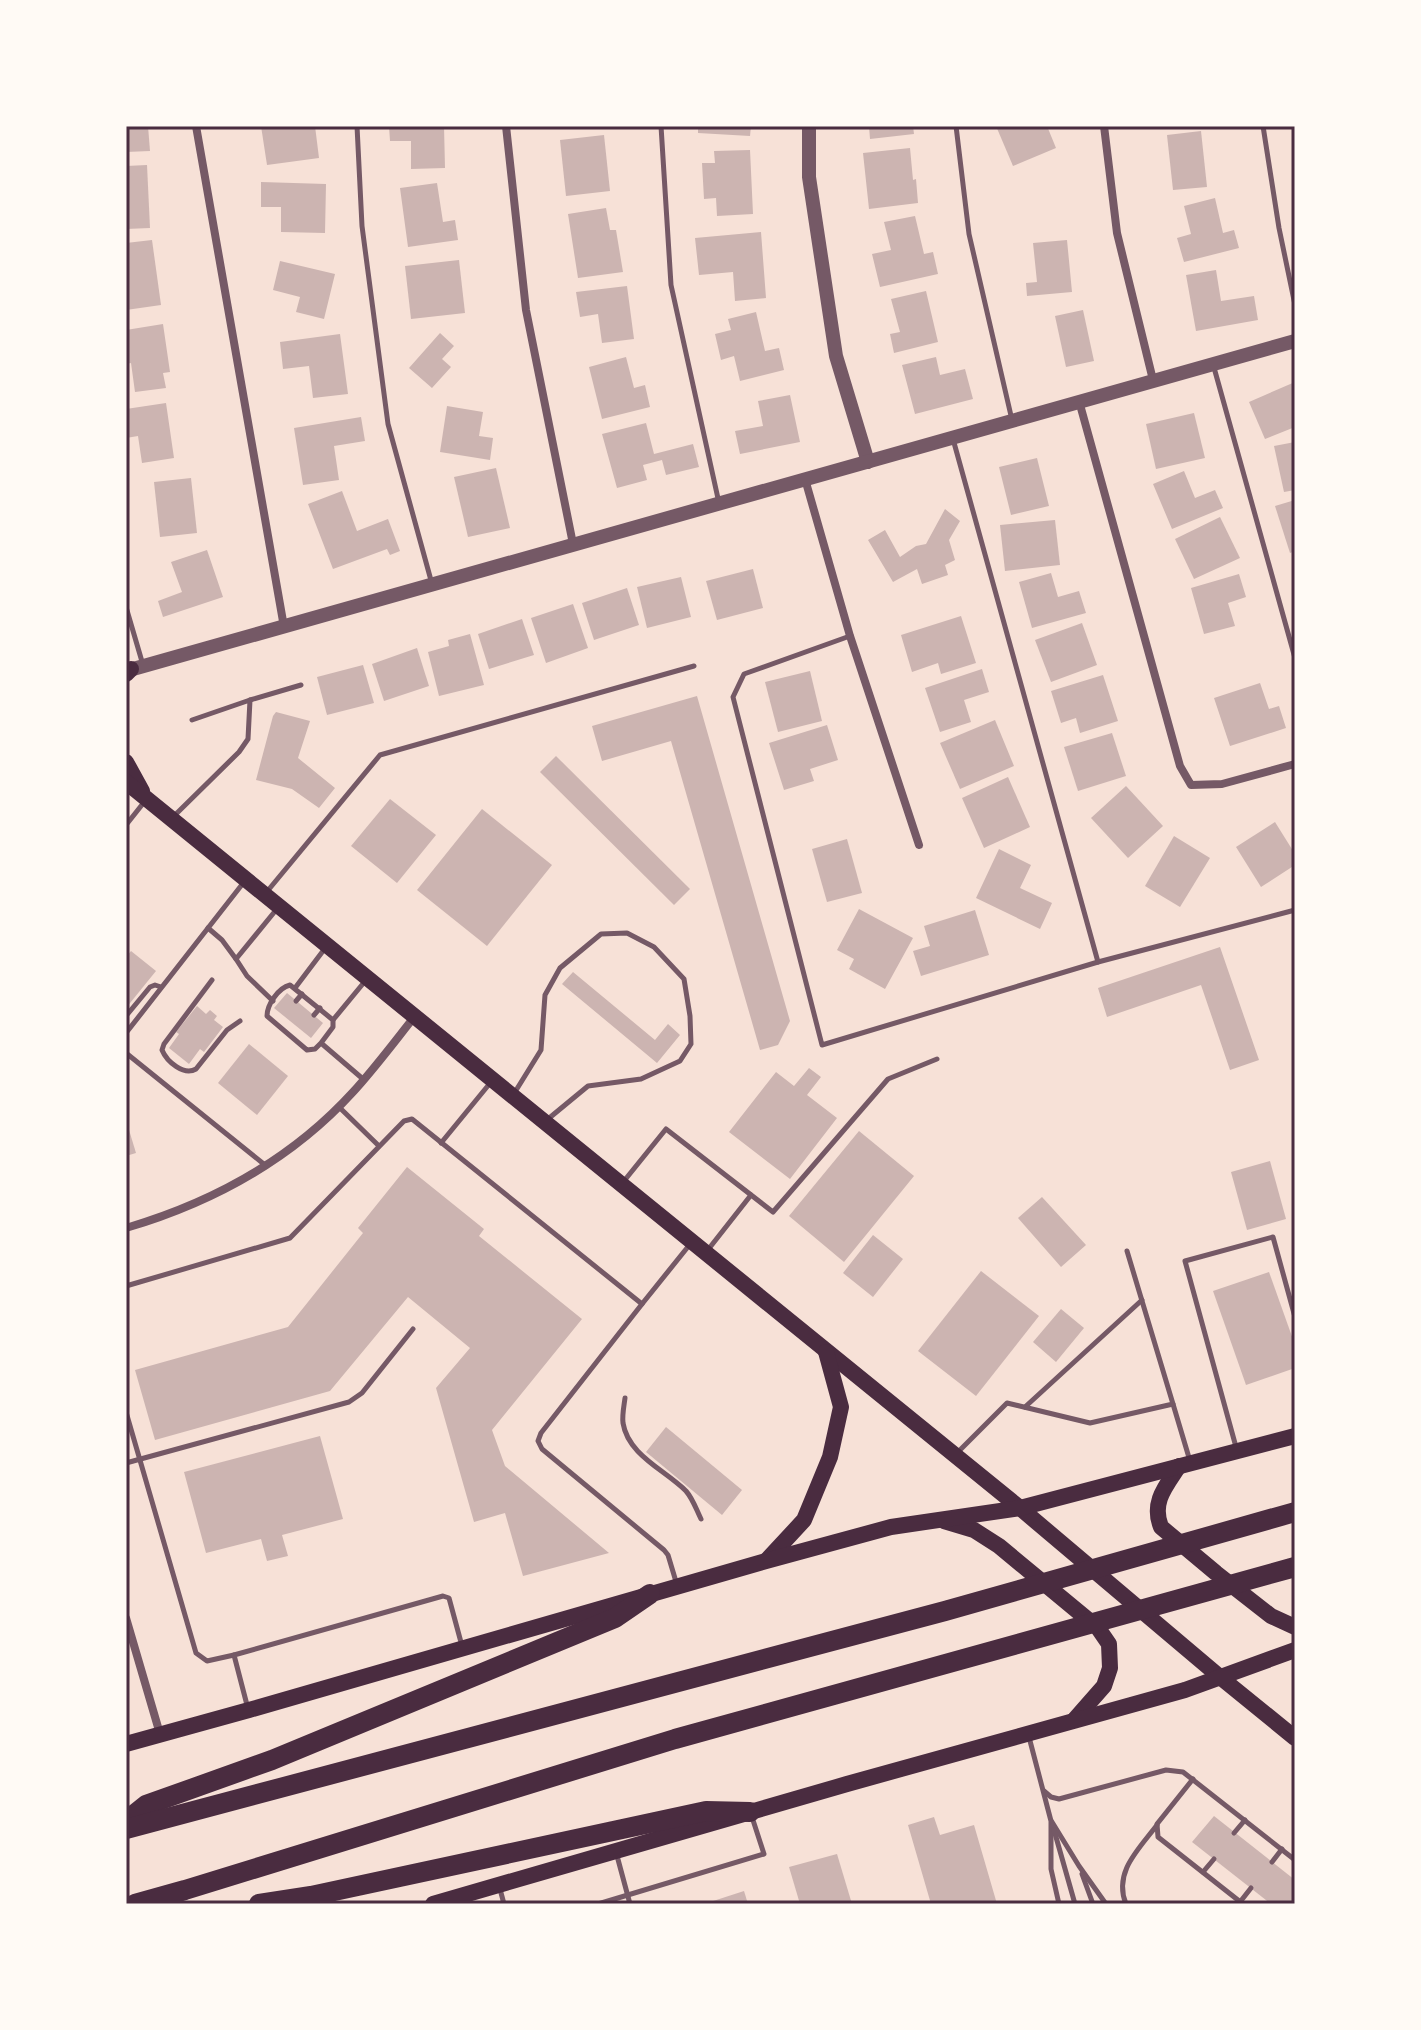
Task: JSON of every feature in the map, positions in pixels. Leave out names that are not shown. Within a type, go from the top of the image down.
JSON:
[{"type":"highway","points":[[126,1829],[945,1611],[1295,1512]]},
{"type":"highway","points":[[135,1904],[675,1739],[1295,1567]]},
{"type":"highway","points":[[126,1821],[146,1805],[272,1760],[615,1618],[650,1594]]},
{"type":"highway","points":[[259,1904],[311,1896],[706,1811],[750,1812]]},
{"type":"main road","points":[[126,762],[147,799]]},
{"type":"main road","points":[[126,782],[1020,1508],[1295,1738]]},
{"type":"main road","points":[[766,1561],[804,1520],[830,1457],[841,1407],[826,1352]]},
{"type":"main road","points":[[126,1744],[891,1527],[1020,1508],[1295,1436]]},
{"type":"main road","points":[[1185,1465],[1157,1503],[1161,1527],[1271,1616],[1295,1627]]},
{"type":"main road","points":[[938,1519],[974,1530],[999,1546],[1098,1628],[1109,1644],[1110,1668],[1104,1686],[1074,1721]]},
{"type":"main road","points":[[433,1904],[1185,1690],[1295,1650]]},
{"type":"street","points":[[196,126],[284,627]]},
{"type":"street","points":[[506,126],[526,310],[573,544]]},
{"type":"street","points":[[809,126],[809,177],[836,356],[868,462]]},
{"type":"street","points":[[1104,126],[1117,233],[1153,380]]},
{"type":"street","points":[[132,670],[1295,341]]},
{"type":"street","points":[[1079,401],[1180,766],[1191,785],[1222,784],[1295,764]]},
{"type":"street","points":[[805,479],[850,636],[919,845]]},
{"type":"street","points":[[126,1228],[168,1216],[207,1199],[266,1166],[295,1145],[339,1107],[415,1016]]},
{"type":"street","points":[[126,1618],[160,1734]]},
{"type":"lane","points":[[357,126],[362,226],[388,424],[432,585]]},
{"type":"lane","points":[[661,126],[671,285],[720,504]]},
{"type":"lane","points":[[956,126],[969,234],[1012,421]]},
{"type":"lane","points":[[1263,126],[1295,305]]},
{"type":"lane","points":[[1213,363],[1295,658]]},
{"type":"lane","points":[[953,438],[1098,962]]},
{"type":"lane","points":[[126,607],[132,670]]},
{"type":"lane","points":[[850,636],[744,674],[733,697],[822,1045],[1098,962],[1295,910]]},
{"type":"lane","points":[[265,894],[380,755],[694,666]]},
{"type":"lane","points":[[192,720],[301,685]]},
{"type":"lane","points":[[171,819],[239,752],[248,739],[250,700]]},
{"type":"lane","points":[[126,825],[147,799]]},
{"type":"lane","points":[[126,1033],[246,879]]},
{"type":"lane","points":[[236,959],[279,906]]},
{"type":"lane","points":[[208,928],[222,940],[247,976],[273,1001]]},
{"type":"lane","points":[[513,1096],[541,1050],[545,995],[560,968],[601,934],[627,933],[654,947],[684,979],[691,1044],[680,1061],[641,1079],[588,1086],[544,1122]]},
{"type":"lane","points":[[295,988],[327,945]]},
{"type":"lane","points":[[333,1020],[290,985],[285,986],[267,1008],[267,1016],[277,1025],[307,1050],[315,1049],[333,1027],[333,1020],[368,978]]},
{"type":"lane","points":[[212,980],[164,1044],[164,1055],[185,1072],[191,1072],[227,1030],[240,1021]]},
{"type":"lane","points":[[126,1016],[150,987],[161,987]]},
{"type":"lane","points":[[296,1001],[302,994]]},
{"type":"lane","points":[[314,1015],[320,1008]]},
{"type":"lane","points":[[277,1025],[284,1016]]},
{"type":"lane","points":[[295,1039],[302,1030]]},
{"type":"lane","points":[[321,1043],[364,1079]]},
{"type":"lane","points":[[126,1053],[266,1166]]},
{"type":"lane","points":[[621,1185],[666,1129],[773,1212],[888,1079],[937,1059]]},
{"type":"lane","points":[[441,1143],[493,1080]]},
{"type":"lane","points":[[339,1107],[379,1146]]},
{"type":"lane","points":[[126,1286],[290,1238],[404,1121],[412,1119],[642,1304]]},
{"type":"lane","points":[[678,1586],[664,1550],[542,1449],[538,1441],[541,1433],[642,1304],[751,1195]]},
{"type":"lane","points":[[1237,1451],[1185,1261],[1273,1237],[1295,1317]]},
{"type":"lane","points":[[1127,1251],[1173,1404],[1185,1465]]},
{"type":"lane","points":[[1025,1407],[1142,1300]]},
{"type":"lane","points":[[126,1463],[349,1402],[362,1393],[413,1329]]},
{"type":"lane","points":[[625,1398],[623,1421],[627,1439],[685,1490],[701,1519]]},
{"type":"lane","points":[[954,1455],[1007,1403],[1090,1423],[1173,1404]]},
{"type":"lane","points":[[126,1412],[196,1653],[207,1661],[443,1596],[449,1598],[463,1649]]},
{"type":"lane","points":[[234,1655],[249,1710]]},
{"type":"lane","points":[[1028,1734],[1075,1904]]},
{"type":"lane","points":[[1044,1791],[1059,1799],[1166,1770],[1183,1772],[1295,1860]]},
{"type":"lane","points":[[1126,1904],[1121,1881],[1127,1864],[1193,1779]]},
{"type":"lane","points":[[598,1904],[764,1854],[750,1812]]},
{"type":"lane","points":[[1234,1833],[1245,1820]]},
{"type":"lane","points":[[1051,1821],[1106,1904]]},
{"type":"lane","points":[[1051,1821],[1051,1869],[1059,1904]]},
{"type":"lane","points":[[1157,1824],[1158,1837],[1242,1903],[1251,1888]]},
{"type":"lane","points":[[1272,1862],[1282,1849]]},
{"type":"lane","points":[[616,1851],[630,1904]]},
{"type":"lane","points":[[1203,1872],[1214,1859]]},
{"type":"lane","points":[[1079,1866],[1093,1904]]},
{"type":"lane","points":[[499,1885],[504,1904]]},
{"type":"building","points":[[126,126],[148,126],[150,151],[126,152]]},
{"type":"building","points":[[261,126],[315,126],[319,158],[267,165]]},
{"type":"building","points":[[389,126],[444,126],[445,168],[411,169],[411,141],[390,141]]},
{"type":"building","points":[[698,126],[751,126],[750,136],[698,133]]},
{"type":"building","points":[[869,126],[913,126],[914,134],[870,139]]},
{"type":"building","points":[[996,126],[1047,126],[1056,148],[1013,166]]},
{"type":"building","points":[[1201,131],[1207,187],[1173,190],[1167,135]]},
{"type":"building","points":[[604,135],[610,191],[566,196],[560,140]]},
{"type":"building","points":[[910,148],[918,203],[869,209],[863,153]]},
{"type":"building","points":[[750,150],[753,214],[717,216],[716,198],[704,199],[702,163],[715,163],[714,151]]},
{"type":"building","points":[[147,165],[150,228],[126,229],[126,166]]},
{"type":"building","points":[[261,182],[326,184],[325,233],[281,232],[281,207],[261,207]]},
{"type":"building","points":[[437,183],[443,222],[455,220],[458,240],[408,247],[400,188]]},
{"type":"building","points":[[1215,198],[1223,233],[1234,230],[1239,248],[1184,262],[1177,238],[1191,234],[1184,206]]},
{"type":"building","points":[[606,208],[610,230],[616,230],[623,272],[578,278],[568,214]]},
{"type":"building","points":[[915,216],[924,254],[933,252],[938,274],[880,287],[872,254],[891,250],[884,222]]},
{"type":"building","points":[[761,232],[766,298],[735,301],[733,272],[699,275],[695,238]]},
{"type":"building","points":[[152,240],[161,305],[126,310],[126,243]]},
{"type":"building","points":[[1067,240],[1072,292],[1027,296],[1026,283],[1037,282],[1033,243]]},
{"type":"building","points":[[459,260],[465,313],[411,319],[405,266]]},
{"type":"building","points":[[280,261],[335,274],[324,319],[296,312],[300,297],[273,290]]},
{"type":"building","points":[[1216,270],[1221,301],[1254,296],[1258,320],[1196,331],[1186,275]]},
{"type":"building","points":[[627,286],[634,339],[602,343],[598,314],[580,317],[576,292]]},
{"type":"building","points":[[926,291],[938,342],[894,353],[890,334],[900,332],[891,299]]},
{"type":"building","points":[[1083,310],[1094,361],[1066,367],[1055,316]]},
{"type":"building","points":[[756,312],[765,351],[779,348],[784,370],[740,381],[734,356],[721,360],[715,334],[731,330],[728,319]]},
{"type":"building","points":[[163,324],[170,372],[163,373],[166,388],[135,392],[131,363],[126,364],[126,330]]},
{"type":"building","points":[[440,333],[454,346],[442,359],[451,367],[432,388],[409,368]]},
{"type":"building","points":[[340,334],[348,394],[313,398],[309,366],[283,369],[280,342]]},
{"type":"building","points":[[626,357],[634,388],[645,385],[650,407],[602,419],[589,367]]},
{"type":"building","points":[[936,357],[940,375],[965,369],[973,399],[915,414],[902,365]]},
{"type":"building","points":[[1295,382],[1295,427],[1265,439],[1249,402]]},
{"type":"building","points":[[790,395],[800,442],[740,454],[735,431],[763,426],[758,401]]},
{"type":"building","points":[[166,403],[174,458],[142,463],[138,436],[126,438],[126,409]]},
{"type":"building","points":[[447,406],[483,412],[479,436],[493,438],[490,460],[440,452]]},
{"type":"building","points":[[1194,413],[1205,458],[1156,469],[1146,424]]},
{"type":"building","points":[[361,417],[365,441],[334,446],[339,480],[303,485],[294,428]]},
{"type":"building","points":[[646,423],[654,454],[693,444],[699,467],[666,475],[662,460],[643,465],[647,480],[617,488],[602,434]]},
{"type":"building","points":[[1295,442],[1295,490],[1284,492],[1274,446]]},
{"type":"building","points":[[1037,458],[1049,506],[1011,515],[999,467]]},
{"type":"building","points":[[496,468],[510,528],[468,537],[454,477]]},
{"type":"building","points":[[1184,471],[1195,498],[1215,490],[1223,508],[1172,529],[1153,484]]},
{"type":"building","points":[[191,478],[197,533],[160,537],[154,482]]},
{"type":"building","points":[[342,491],[357,531],[388,519],[400,551],[390,555],[387,549],[333,569],[308,504]]},
{"type":"building","points":[[1295,500],[1295,551],[1290,553],[1275,506]]},
{"type":"building","points":[[945,509],[960,521],[949,540],[955,560],[945,565],[948,575],[922,584],[917,569],[893,582],[868,540],[885,530],[900,557],[916,546],[926,544]]},
{"type":"building","points":[[1220,517],[1240,558],[1194,579],[1175,539]]},
{"type":"building","points":[[1055,520],[1060,565],[1005,571],[1000,525]]},
{"type":"building","points":[[207,550],[223,597],[163,617],[158,601],[182,592],[171,562]]},
{"type":"building","points":[[753,569],[763,608],[717,620],[706,581]]},
{"type":"building","points":[[1051,573],[1058,597],[1079,591],[1086,613],[1032,628],[1019,582]]},
{"type":"building","points":[[1239,574],[1246,597],[1228,603],[1235,626],[1204,634],[1191,588]]},
{"type":"building","points":[[681,577],[691,617],[647,628],[637,587]]},
{"type":"building","points":[[627,588],[639,625],[594,640],[582,603]]},
{"type":"building","points":[[573,604],[588,648],[546,663],[531,618]]},
{"type":"building","points":[[961,616],[976,663],[941,674],[938,663],[912,672],[901,635]]},
{"type":"building","points":[[522,619],[534,655],[489,669],[478,634]]},
{"type":"building","points":[[1082,623],[1097,665],[1051,682],[1035,640]]},
{"type":"building","points":[[470,634],[484,685],[439,696],[428,652],[449,646],[448,640]]},
{"type":"building","points":[[417,648],[429,686],[384,701],[372,664]]},
{"type":"building","points":[[363,665],[374,703],[327,715],[317,677]]},
{"type":"building","points":[[982,669],[989,692],[964,700],[971,722],[940,732],[925,688]]},
{"type":"building","points":[[810,671],[822,721],[778,732],[765,682]]},
{"type":"building","points":[[1103,675],[1118,721],[1080,733],[1076,718],[1061,723],[1051,691]]},
{"type":"building","points":[[1260,683],[1269,709],[1279,706],[1286,728],[1230,746],[1214,698]]},
{"type":"building","points":[[697,696],[790,1021],[778,1045],[760,1050],[671,741],[602,761],[592,726]]},
{"type":"building","points":[[276,712],[310,721],[298,758],[335,788],[319,808],[292,789],[256,780]]},
{"type":"building","points":[[995,720],[1014,766],[960,789],[940,743]]},
{"type":"building","points":[[827,725],[838,760],[810,769],[814,781],[784,790],[769,743]]},
{"type":"building","points":[[1112,733],[1126,776],[1078,791],[1064,747]]},
{"type":"building","points":[[556,756],[690,889],[674,905],[540,772]]},
{"type":"building","points":[[1008,777],[1030,827],[984,848],[962,798]]},
{"type":"building","points":[[1126,786],[1163,826],[1128,858],[1091,818]]},
{"type":"building","points":[[390,799],[436,835],[397,883],[351,846]]},
{"type":"building","points":[[482,809],[552,865],[487,946],[417,890]]},
{"type":"building","points":[[1275,822],[1295,854],[1295,865],[1261,887],[1236,847]]},
{"type":"building","points":[[1174,836],[1210,858],[1180,907],[1145,886]]},
{"type":"building","points":[[847,839],[862,893],[827,902],[812,849]]},
{"type":"building","points":[[999,849],[1031,865],[1020,888],[1052,903],[1040,929],[976,898]]},
{"type":"building","points":[[859,909],[913,938],[885,989],[849,969],[854,959],[837,950]]},
{"type":"building","points":[[975,910],[989,955],[921,976],[913,951],[930,946],[924,926]]},
{"type":"building","points":[[1220,947],[1259,1060],[1230,1070],[1201,985],[1107,1017],[1098,988]]},
{"type":"building","points":[[131,951],[156,971],[126,1008],[126,957]]},
{"type":"building","points":[[573,972],[655,1040],[668,1024],[680,1035],[657,1063],[562,984]]},
{"type":"building","points":[[287,993],[323,1023],[311,1038],[274,1008]]},
{"type":"building","points":[[197,1006],[206,1014],[210,1010],[217,1016],[214,1020],[223,1027],[204,1052],[200,1049],[189,1064],[169,1048],[179,1034],[176,1032]]},
{"type":"building","points":[[249,1044],[288,1076],[257,1115],[218,1083]]},
{"type":"building","points":[[809,1068],[821,1077],[807,1095],[837,1118],[790,1179],[729,1132],[776,1072],[794,1086]]},
{"type":"building","points":[[126,1120],[136,1153],[126,1156]]},
{"type":"building","points":[[859,1131],[914,1176],[844,1262],[789,1216]]},
{"type":"building","points":[[1270,1161],[1286,1219],[1247,1230],[1231,1172]]},
{"type":"building","points":[[407,1167],[484,1229],[479,1236],[582,1319],[492,1430],[505,1466],[609,1553],[523,1576],[505,1513],[474,1522],[436,1388],[470,1348],[408,1297],[330,1391],[155,1440],[135,1370],[288,1327],[363,1233],[358,1228]]},
{"type":"building","points":[[1042,1197],[1086,1245],[1061,1267],[1018,1218]]},
{"type":"building","points":[[873,1235],[903,1259],[873,1297],[843,1273]]},
{"type":"building","points":[[981,1271],[1039,1316],[976,1396],[918,1351]]},
{"type":"building","points":[[1269,1272],[1295,1345],[1295,1368],[1246,1385],[1213,1291]]},
{"type":"building","points":[[1061,1309],[1084,1328],[1056,1362],[1033,1342]]},
{"type":"building","points":[[666,1427],[742,1490],[722,1515],[646,1452]]},
{"type":"building","points":[[320,1436],[343,1519],[282,1535],[288,1556],[267,1561],[261,1539],[206,1553],[184,1472]]},
{"type":"building","points":[[1214,1816],[1295,1880],[1295,1904],[1271,1904],[1192,1842]]},
{"type":"building","points":[[934,1817],[940,1835],[974,1825],[997,1904],[931,1904],[908,1825]]},
{"type":"building","points":[[837,1854],[852,1904],[800,1904],[789,1867]]},
{"type":"building","points":[[744,1891],[748,1904],[707,1904],[707,1903]]}]
